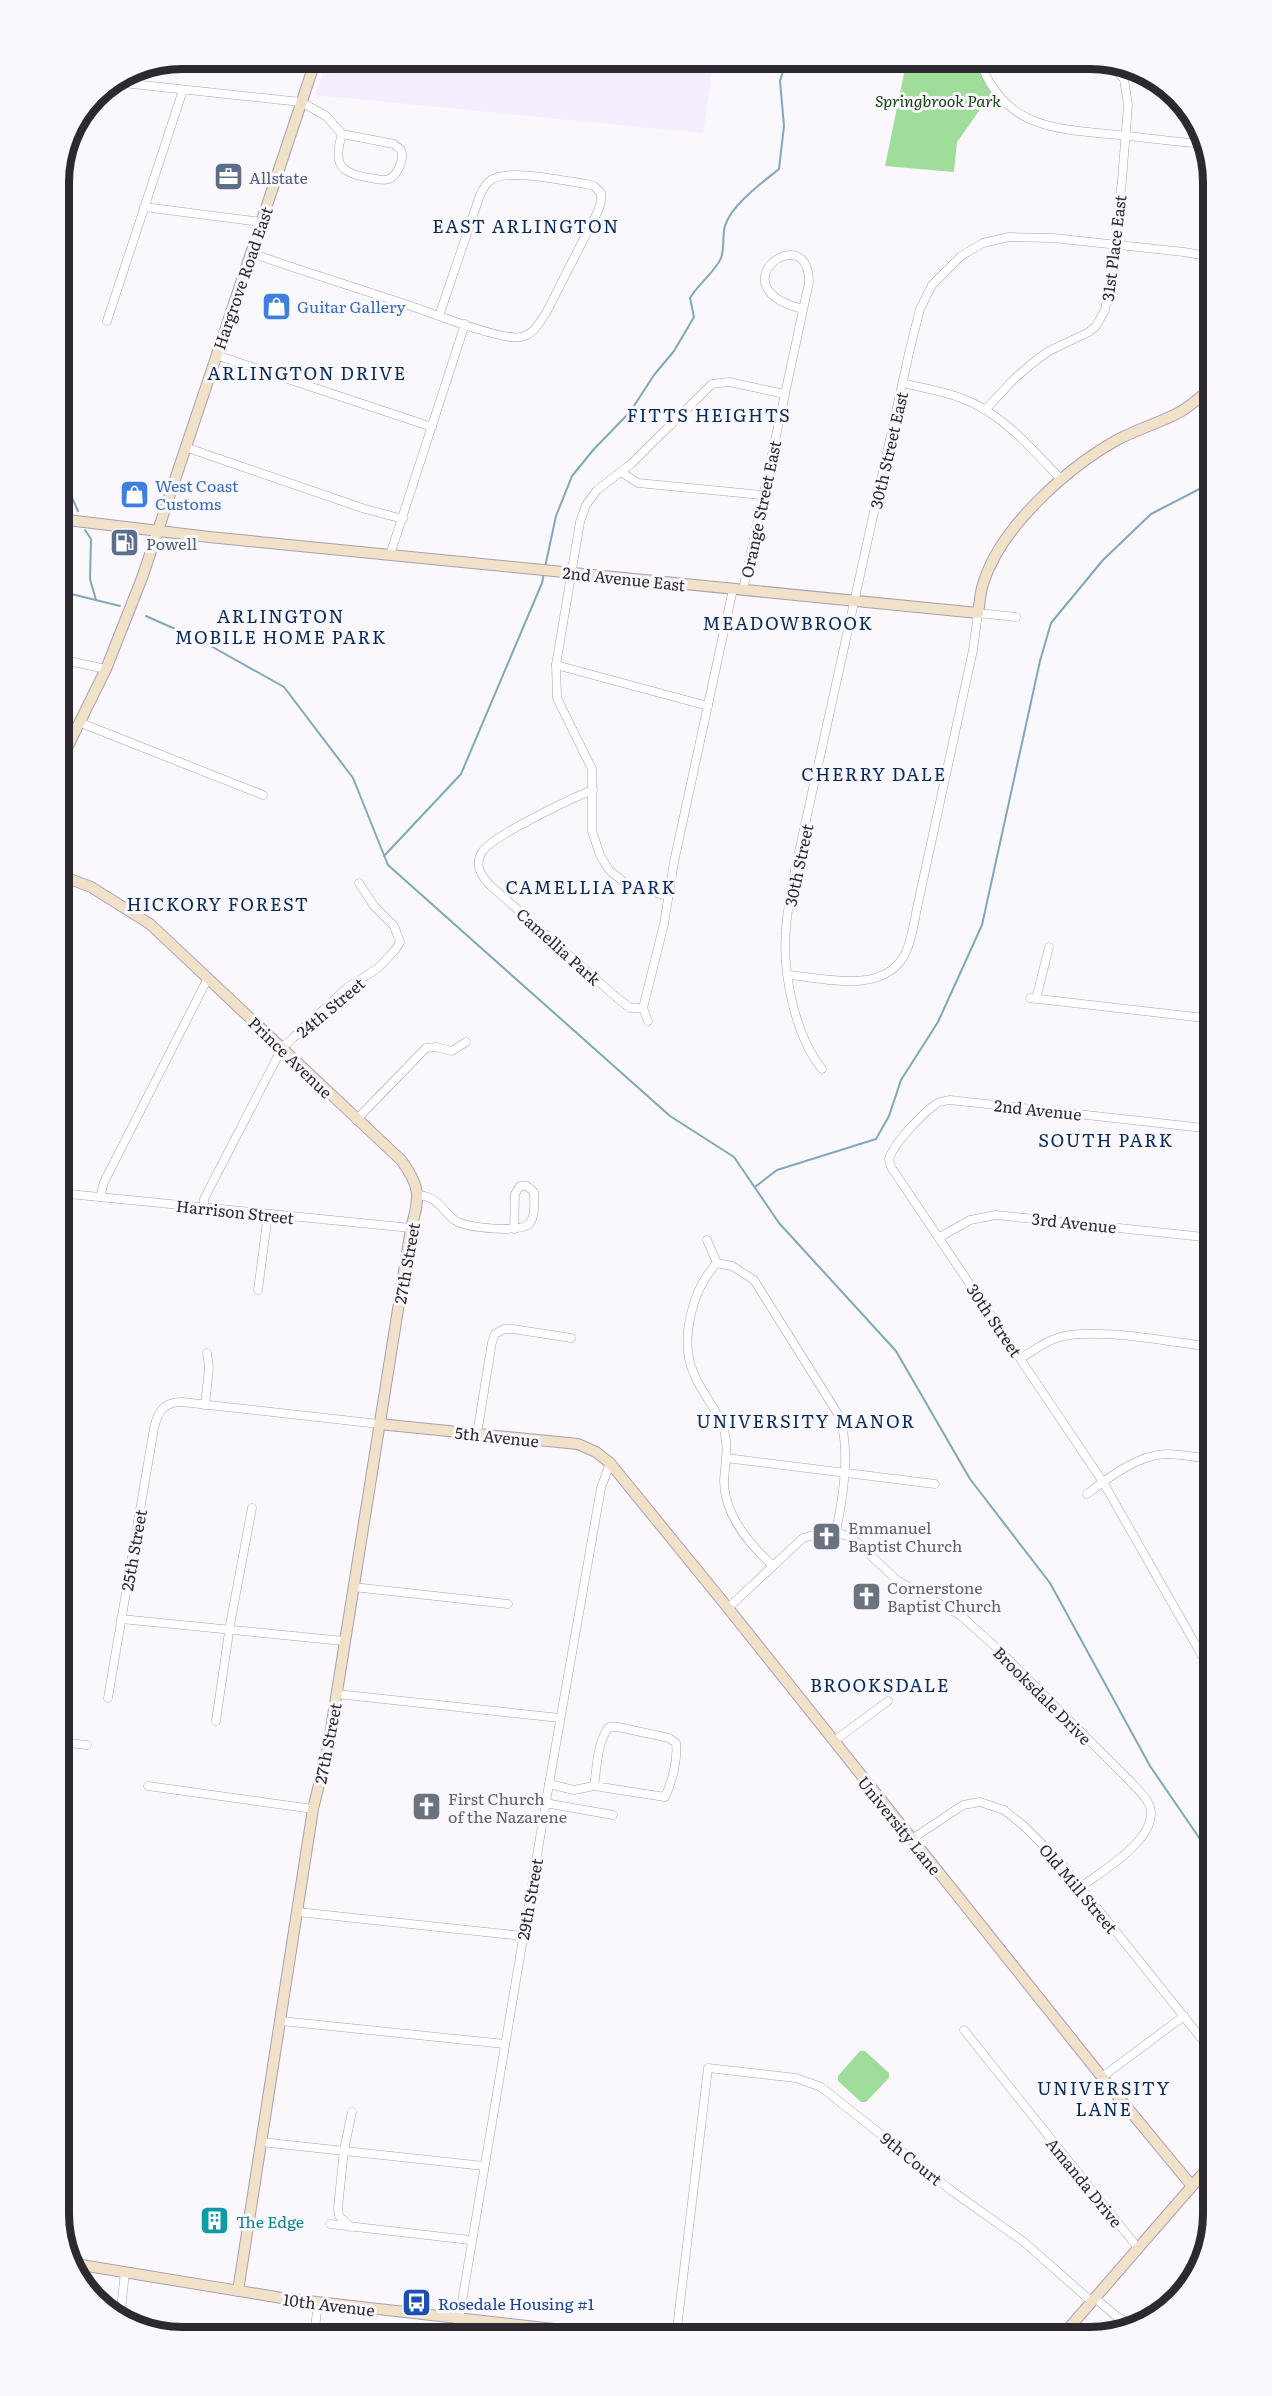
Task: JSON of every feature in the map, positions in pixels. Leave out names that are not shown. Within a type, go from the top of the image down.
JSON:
[{"type":"street","name":"Hargrove Road East","points":[[69,745],[106,669],[157,531],[312,69]]},
{"type":"street","points":[[983,69],[987,80],[997,94],[1024,117],[1048,127],[1196,143]]},
{"type":"street","name":"31st Place East","points":[[985,410],[1015,378],[1035,361],[1049,351],[1081,337],[1096,326],[1107,302],[1126,136],[1126,87],[1120,73]]},
{"type":"street","points":[[127,84],[301,102],[326,116],[342,134],[394,144],[401,149],[402,158],[395,174],[389,179],[380,180],[346,172],[340,166],[337,158],[342,134]]},
{"type":"street","points":[[107,321],[183,90]]},
{"type":"street","points":[[251,253],[439,316],[503,336],[521,337],[536,328],[562,282],[598,211],[601,193],[594,186],[525,176],[507,175],[490,180],[480,195],[439,316]]},
{"type":"street","points":[[144,207],[261,222]]},
{"type":"street","name":"30th Street East","points":[[843,657],[903,383],[924,301],[938,278],[961,256],[983,243],[1009,237],[1053,238],[1203,256]]},
{"type":"street","name":"Orange Street East","points":[[668,896],[708,706],[762,495],[809,282],[806,265],[797,256],[783,255],[768,265],[765,281],[774,296],[781,302],[803,309]]},
{"type":"street","points":[[390,555],[465,324]]},
{"type":"street","points":[[216,355],[432,428]]},
{"type":"street","points":[[648,1021],[643,1008],[664,924],[668,896],[637,890],[622,882],[609,870],[596,847],[592,831],[593,778],[590,761],[557,698],[556,665],[579,530],[586,505],[597,490],[621,472],[712,384],[729,382],[785,394]]},
{"type":"street","points":[[903,383],[963,399],[985,410],[1010,427],[1061,479]]},
{"type":"street","points":[[788,975],[854,981],[872,979],[889,972],[901,960],[909,943],[956,729],[984,581],[996,557],[1032,506],[1061,479],[1114,442],[1203,399]]},
{"type":"street","points":[[185,447],[289,484],[403,519]]},
{"type":"street","points":[[621,472],[638,483],[762,495]]},
{"type":"street","name":"2nd Avenue East","points":[[69,520],[232,539],[1016,617]]},
{"type":"street","name":"30th Street","points":[[822,1069],[807,1048],[793,1004],[788,975],[785,931],[795,870],[843,657]]},
{"type":"street","points":[[69,661],[106,669]]},
{"type":"street","points":[[556,665],[708,706]]},
{"type":"street","points":[[81,723],[263,795]]},
{"type":"street","name":"Camellia Park","points":[[593,790],[564,802],[494,840],[481,853],[478,862],[480,871],[490,885],[616,997],[630,1008],[643,1008]]},
{"type":"street","name":"Prince Avenue","points":[[69,879],[91,887],[128,908],[150,924],[401,1160],[412,1177],[418,1195]]},
{"type":"street","name":"24th Street","points":[[204,1208],[204,1199],[282,1048],[348,987],[378,968],[400,942],[394,926],[374,906],[359,883]]},
{"type":"street","points":[[1049,946],[1033,999],[1203,1018]]},
{"type":"street","points":[[100,1197],[104,1182],[208,978]]},
{"type":"street","points":[[356,1120],[426,1048],[436,1047],[452,1051],[466,1042]]},
{"type":"street","name":"2nd Avenue","points":[[889,1159],[902,1138],[932,1107],[938,1102],[950,1100],[1203,1128]]},
{"type":"street","name":"30th Street","points":[[889,1159],[891,1167],[1103,1482],[1203,1656]]},
{"type":"street","points":[[418,1195],[434,1199],[454,1220],[464,1225],[514,1229],[526,1226],[532,1218],[534,1192],[527,1186],[520,1186],[516,1191],[514,1229]]},
{"type":"street","name":"Harrison Street","points":[[69,1194],[411,1228]]},
{"type":"street","name":"27th Street","points":[[238,2291],[313,1809],[328,1748],[418,1195]]},
{"type":"street","points":[[258,1290],[268,1214]]},
{"type":"street","name":"3rd Avenue","points":[[940,1238],[970,1220],[996,1215],[1203,1237]]},
{"type":"street","points":[[707,1240],[717,1263]]},
{"type":"street","points":[[717,1263],[732,1266],[747,1274],[759,1287],[830,1399],[842,1422],[845,1439],[844,1471],[836,1531],[821,1532],[803,1538],[728,1608]]},
{"type":"street","points":[[717,1263],[708,1272],[694,1306],[687,1349],[693,1374],[724,1428],[725,1490],[732,1515],[772,1566]]},
{"type":"street","points":[[477,1434],[495,1334],[504,1329],[513,1329],[571,1338]]},
{"type":"street","points":[[1021,1358],[1049,1341],[1075,1335],[1119,1336],[1203,1346]]},
{"type":"street","points":[[207,1353],[209,1368],[205,1405],[379,1424]]},
{"type":"street","name":"25th Street","points":[[108,1698],[154,1428],[160,1412],[166,1405],[174,1402],[205,1405]]},
{"type":"street","name":"5th Avenue","points":[[379,1424],[578,1444],[596,1452],[610,1463]]},
{"type":"street","points":[[1087,1494],[1133,1464],[1158,1456],[1167,1454],[1203,1458]]},
{"type":"street","points":[[726,1458],[935,1484]]},
{"type":"street","name":"University Lane","points":[[610,1463],[1192,2186]]},
{"type":"street","name":"29th Street","points":[[458,2327],[470,2240],[545,1803],[601,1488],[610,1463]]},
{"type":"street","points":[[216,1721],[229,1629],[252,1508]]},
{"type":"street","name":"Brooksdale Drive","points":[[836,1531],[853,1539],[898,1581],[960,1615],[999,1650],[1148,1801],[1151,1819],[1144,1836],[1081,1887]]},
{"type":"street","points":[[353,1587],[508,1604]]},
{"type":"street","points":[[121,1619],[344,1641]]},
{"type":"street","points":[[337,1694],[560,1719]]},
{"type":"street","points":[[834,1741],[888,1701]]},
{"type":"street","points":[[549,1784],[574,1790],[594,1786],[665,1797],[670,1786],[677,1752],[676,1743],[669,1738],[618,1726],[609,1727],[604,1734],[594,1786]]},
{"type":"street","points":[[69,1743],[87,1745]]},
{"type":"street","points":[[148,1786],[313,1809]]},
{"type":"street","name":"Old Mill Street","points":[[912,1839],[963,1805],[980,1802],[1004,1810],[1024,1826],[1081,1887],[1203,2039]]},
{"type":"street","points":[[545,1803],[614,1815]]},
{"type":"street","points":[[298,1912],[523,1936]]},
{"type":"street","points":[[1102,2077],[1184,2016]]},
{"type":"street","points":[[281,2020],[505,2044]]},
{"type":"street","name":"Amanda Drive","points":[[964,2030],[1138,2248]]},
{"type":"street","name":"9th Court","points":[[677,2327],[708,2068],[796,2078],[821,2086],[952,2191],[1024,2242],[1093,2300],[1125,2321]]},
{"type":"street","points":[[352,2112],[344,2150],[338,2208],[339,2216],[345,2224],[352,2228]]},
{"type":"street","points":[[261,2142],[484,2166]]},
{"type":"street","points":[[1070,2327],[1203,2174]]},
{"type":"street","points":[[330,2224],[470,2240]]},
{"type":"street","name":"10th Avenue","points":[[82,2265],[318,2302],[532,2327]]},
{"type":"street","points":[[121,2309],[125,2272]]},
{"type":"street","points":[[315,2327],[318,2302]]},
{"type":"shaded area","points":[[324,69],[713,69],[703,133],[315,95]]},
{"type":"green space","name":"Springbrook Park","points":[[905,69],[984,69],[994,90],[957,142],[954,172],[885,166]]},
{"type":"green space","points":[[860,2051],[865,2051],[889,2073],[889,2078],[866,2102],[861,2102],[838,2081],[838,2076]]},
{"type":"waterway","points":[[545,567],[556,516],[572,476],[594,449],[630,412],[654,375],[674,351],[694,317],[690,298],[721,258],[724,230],[728,218],[748,194],[779,169],[784,126],[780,81],[784,69]]},
{"type":"waterway","points":[[755,1187],[777,1170],[876,1139],[889,1116],[901,1080],[938,1022],[982,925],[1040,661],[1051,623],[1103,560],[1151,514],[1203,487]]},
{"type":"waterway","points":[[69,491],[78,511]]},
{"type":"waterway","points":[[85,530],[91,539],[90,579],[96,600]]},
{"type":"waterway","points":[[384,856],[461,774],[542,583],[544,573]]},
{"type":"waterway","points":[[69,593],[120,606]]},
{"type":"waterway","points":[[146,616],[202,641],[284,687],[353,778],[388,865],[670,1116],[734,1157],[779,1223],[896,1351],[970,1479],[1050,1583],[1150,1766],[1203,1843]]},
{"type":"place","name":"Allstate","points":[[228,177]]},
{"type":"place","name":"Guitar Gallery","points":[[276,306]]},
{"type":"place","name":"West Coast Customs","points":[[134,494]]},
{"type":"place","name":"Powell","points":[[125,543]]},
{"type":"place","name":"Emmanuel Baptist Church","points":[[827,1536]]},
{"type":"place","name":"Cornerstone Baptist Church","points":[[866,1596]]},
{"type":"place","name":"First Church of the Nazarene","points":[[427,1807]]},
{"type":"place","name":"The Edge","points":[[215,2221]]},
{"type":"place","name":"Rosedale Housing #1","points":[[417,2303]]},
{"type":"district","name":"EAST ARLINGTON","points":[[526,225]]},
{"type":"district","name":"ARLINGTON DRIVE","points":[[307,372]]},
{"type":"district","name":"FITTS HEIGHTS","points":[[709,414]]},
{"type":"district","name":"MEADOWBROOK","points":[[788,622]]},
{"type":"district","name":"ARLINGTON MOBILE HOME PARK","points":[[281,625]]},
{"type":"district","name":"CHERRY DALE","points":[[874,773]]},
{"type":"district","name":"CAMELLIA PARK","points":[[591,886]]},
{"type":"district","name":"HICKORY FOREST","points":[[218,903]]},
{"type":"district","name":"SOUTH PARK","points":[[1106,1139]]},
{"type":"district","name":"UNIVERSITY MANOR","points":[[806,1420]]},
{"type":"district","name":"BROOKSDALE","points":[[880,1684]]},
{"type":"district","name":"UNIVERSITY LANE","points":[[1104,2097]]}]
